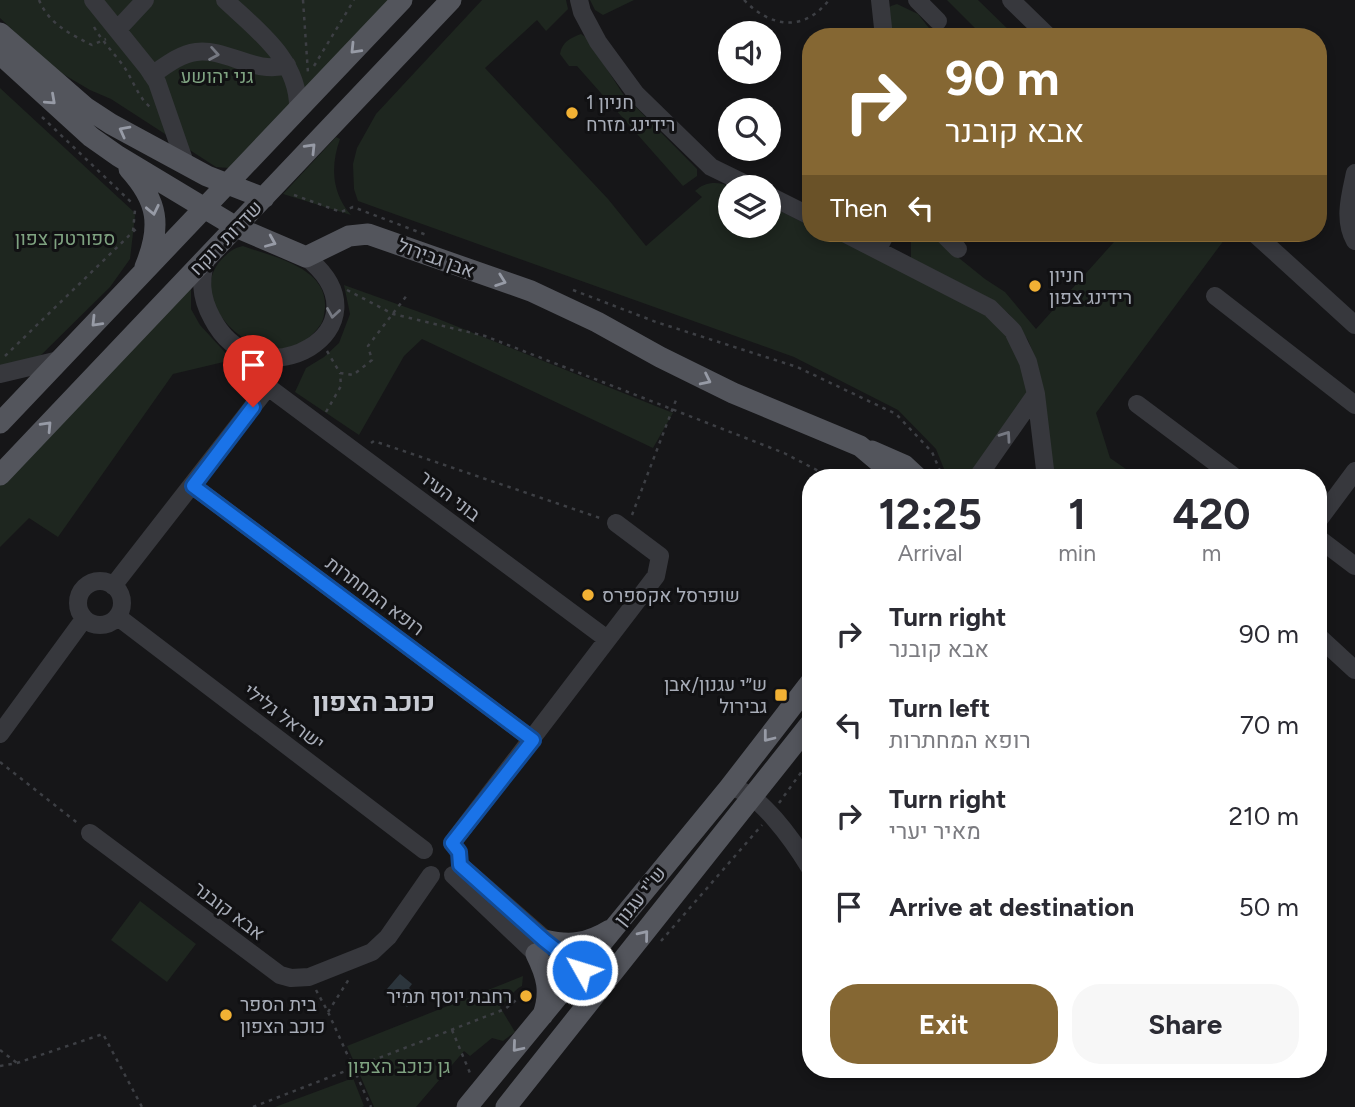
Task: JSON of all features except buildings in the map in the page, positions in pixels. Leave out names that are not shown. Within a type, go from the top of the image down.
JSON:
[{"type":"main road","name":"שדרות רוקח","points":[[0,423],[402,0]]},
{"type":"main road","name":"שדרות רוקח","points":[[0,475],[451,0]]},
{"type":"main road","points":[[0,33],[85,107],[111,124],[226,184],[264,198]]},
{"type":"main road","points":[[0,54],[92,137],[118,156],[236,227],[306,257]]},
{"type":"main road","points":[[118,156],[144,186],[154,211],[155,235],[143,272]]},
{"type":"main road","name":"אבן גבירול","points":[[306,257],[349,236],[368,234],[531,291],[733,393],[860,446],[883,469]]},
{"type":"main road","points":[[860,446],[908,469]]},
{"type":"main road","name":"ש''י עגנון","points":[[467,1107],[729,788],[802,694]]},
{"type":"main road","name":"ש''י עגנון","points":[[506,1107],[802,734]]},
{"type":"main road","points":[[542,1018],[548,994],[540,947],[579,944],[615,928]]},
{"type":"street","points":[[93,0],[152,75],[167,109],[185,163]]},
{"type":"street","points":[[118,29],[145,0]]},
{"type":"street","points":[[225,0],[269,41],[286,65],[296,86],[298,110]]},
{"type":"street","points":[[579,0],[582,12],[598,42],[636,94],[711,167],[727,175]]},
{"type":"street","points":[[880,0],[883,28]]},
{"type":"street","points":[[917,0],[938,21]]},
{"type":"street","points":[[1011,0],[1040,28]]},
{"type":"street","points":[[152,75],[194,52],[208,52],[269,69],[286,65]]},
{"type":"street","points":[[1355,173],[1348,212],[1351,234],[1355,240]]},
{"type":"street","points":[[781,202],[802,212]]},
{"type":"street","points":[[871,242],[996,313],[1013,331],[1022,345],[1036,394],[1044,469]]},
{"type":"street","points":[[951,242],[958,249]]},
{"type":"street","points":[[1264,242],[1355,326]]},
{"type":"street","points":[[207,256],[201,274],[201,290],[206,308],[216,326],[243,351],[278,359],[296,355],[319,340],[331,327],[335,313],[332,288],[322,269],[306,257]]},
{"type":"street","points":[[1215,296],[1355,405]]},
{"type":"street","points":[[0,374],[60,360]]},
{"type":"street","name":"בוני העיר","points":[[193,486],[268,387],[607,639]]},
{"type":"street","points":[[983,469],[1036,394]]},
{"type":"street","points":[[1137,404],[1224,469]]},
{"type":"street","points":[[1327,508],[1355,471]]},
{"type":"street","points":[[113,586],[193,486]]},
{"type":"street","name":"רופא המחתרות","points":[[193,486],[533,740]]},
{"type":"street","points":[[452,843],[656,576],[660,556],[621,527]]},
{"type":"street","points":[[1327,545],[1355,566]]},
{"type":"street","points":[[99,581],[113,586],[118,591],[122,604],[118,617],[105,625],[90,623],[84,619],[78,606],[78,598],[86,586],[99,581]]},
{"type":"street","name":"ישראל גלילי","points":[[118,617],[424,850]]},
{"type":"street","points":[[0,734],[84,619]]},
{"type":"street","points":[[1327,644],[1355,670]]},
{"type":"street","points":[[729,788],[738,788],[754,797],[802,858]]},
{"type":"street","name":"אבא קובנר","points":[[90,833],[280,975],[291,978],[309,977]]},
{"type":"street","points":[[439,840],[452,843],[459,852],[456,870],[440,879],[431,875],[422,863],[424,850],[439,840]]},
{"type":"street","points":[[456,870],[595,995]]},
{"type":"street","points":[[309,977],[368,954],[382,945],[431,875]]},
{"type":"path","points":[[39,0],[60,28],[92,45],[103,42],[118,29]]},
{"type":"path","points":[[303,0],[308,76],[354,0]]},
{"type":"path","points":[[744,0],[765,17],[789,23],[811,18],[829,0]]},
{"type":"path","points":[[91,23],[123,65],[147,106],[156,110],[167,109]]},
{"type":"path","points":[[0,361],[133,232],[135,206],[39,114]]},
{"type":"path","points":[[294,195],[341,212],[353,207],[428,236]]},
{"type":"path","points":[[332,288],[349,290],[393,314],[485,336],[784,453],[815,469]]},
{"type":"path","points":[[567,288],[656,322],[797,367],[896,414],[932,452],[939,469]]},
{"type":"path","points":[[340,373],[353,375],[372,360],[368,346],[408,294]]},
{"type":"path","points":[[319,340],[340,373],[341,386],[319,425]]},
{"type":"path","points":[[356,452],[374,442],[621,527],[676,400]]},
{"type":"path","points":[[0,762],[90,833]]},
{"type":"path","points":[[654,950],[770,816],[802,771]]},
{"type":"path","points":[[328,1012],[338,993],[368,954]]},
{"type":"path","points":[[309,977],[371,1107]]},
{"type":"path","points":[[253,1107],[505,1009],[538,983],[547,982]]},
{"type":"path","points":[[452,1030],[470,1073]]},
{"type":"path","points":[[0,1066],[17,1063],[103,1034],[142,1107]]},
{"type":"path","points":[[0,1050],[17,1063]]},
{"type":"green space","name":"גני יהושע","points":[[0,0],[390,0],[229,168],[216,167],[111,99],[51,67],[0,18]]},
{"type":"green space","points":[[482,0],[566,0],[568,9],[546,31],[537,20],[485,68],[608,199],[646,246],[702,197],[695,191],[708,184],[718,184],[718,238],[781,238],[781,212],[802,222],[802,242],[844,242],[973,305],[992,318],[1018,348],[1028,396],[976,469],[944,469],[936,449],[898,410],[794,357],[358,201],[354,189],[353,164],[357,148],[376,114]]},
{"type":"green space","points":[[590,0],[634,0],[603,15],[595,10]]},
{"type":"green space","points":[[947,0],[978,0],[1007,28],[975,28]]},
{"type":"green space","points":[[897,4],[918,14],[929,28],[888,28],[887,10]]},
{"type":"green space","points":[[581,34],[587,38],[623,94],[697,169],[697,176],[683,186],[577,66],[569,66],[560,54],[561,50],[567,41]]},
{"type":"green space","name":"ספורטק צפון","points":[[0,88],[134,212],[135,216],[130,259],[110,287],[36,360],[0,366]]},
{"type":"green space","points":[[336,137],[340,139],[335,160],[335,179],[340,198],[351,215],[283,194]]},
{"type":"green space","points":[[911,242],[939,242],[1005,292],[1036,329],[1114,242],[1223,242],[1096,413],[1110,458],[1126,469],[1051,469],[1036,360],[1028,340],[1009,314],[989,298],[911,258]]},
{"type":"green space","points":[[243,246],[296,266],[318,283],[324,294],[324,316],[309,338],[288,348],[266,348],[236,332],[224,320],[215,305],[211,290],[212,275],[226,255]]},
{"type":"green space","points":[[191,280],[191,309],[200,325],[232,360],[173,374],[58,537],[29,518],[0,547],[0,485]]},
{"type":"green space","points":[[344,285],[436,318],[673,413],[653,448],[422,339],[404,356],[359,435],[295,392],[306,368],[324,357],[339,343],[350,314]]},
{"type":"green space","points":[[140,901],[196,944],[167,982],[111,940]]},
{"type":"green space","name":"גן כוכב הצפון","points":[[523,976],[522,986],[500,1007],[515,1032],[503,1041],[492,1038],[470,1056],[464,1051],[416,1107],[374,1107],[347,1046]]},
{"type":"green space","points":[[353,1078],[364,1106],[362,1107],[275,1107]]},
{"type":"shaded area","points":[[400,974],[412,984],[409,988],[417,996],[407,1007],[387,989]]},
{"type":"place","name":"1 חניון רידינג מזרח","points":[[572,113]]},
{"type":"place","name":"חניון רידינג צפון","points":[[1035,286]]},
{"type":"place","name":"שופרסל אקספרס","points":[[588,595]]},
{"type":"place","name":"ש״י עגנון/אבן גבירול","points":[[781,695]]},
{"type":"place","name":"רחבת יוסף תמיר","points":[[526,996]]},
{"type":"place","name":"בית הספר כוכב הצפון","points":[[226,1015]]},
{"type":"district","name":"כוכב הצפון","points":[[374,702]]},
{"type":"route","points":[[253,407],[193,486],[533,740],[452,843],[459,852],[460,865],[582,970]]}]
